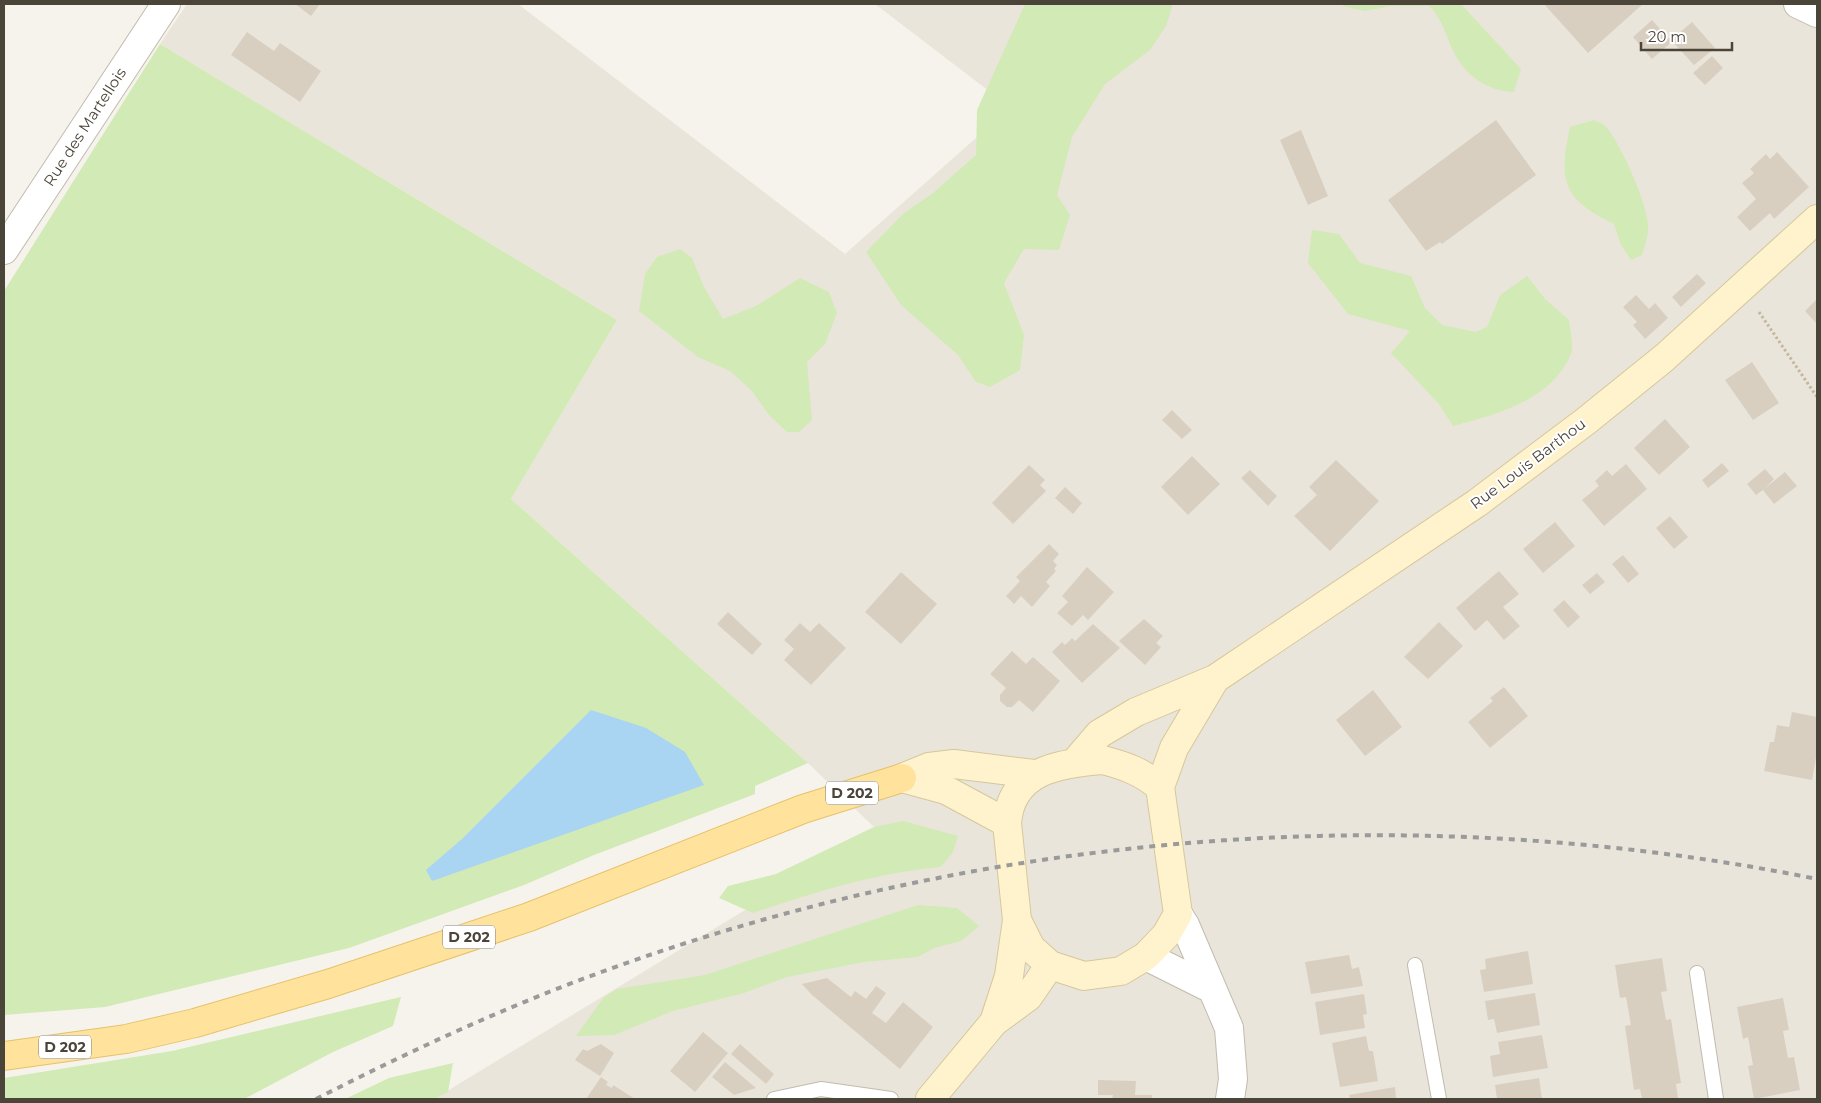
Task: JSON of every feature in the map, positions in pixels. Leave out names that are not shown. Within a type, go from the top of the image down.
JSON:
[{"type":"main road","name":"Rue Louis Barthou","points":[[1215,679],[1500,486],[1630,387],[1817,219]]},
{"type":"main road","points":[[1075,762],[1099,734],[1129,717],[1215,679]]},
{"type":"main road","points":[[1017,920],[1031,948],[1050,965],[1084,976],[1121,971],[1146,956],[1166,935],[1178,914],[1160,787],[1174,748],[1215,679]]},
{"type":"main road","points":[[994,1022],[1009,976],[1017,920],[1007,823],[1008,808],[1018,791],[1034,774],[1075,762],[1103,760],[1127,766],[1144,774],[1160,787]]},
{"type":"main road","name":"D 202","points":[[4,1056],[126,1039],[195,1023],[328,984],[529,917],[803,809],[902,778],[929,767],[954,764],[1034,774]]},
{"type":"main road","points":[[902,778],[946,790],[1007,823]]},
{"type":"main road","points":[[930,1099],[994,1022],[1028,997],[1050,965]]},
{"type":"street","name":"Rue des Martellois","points":[[4,250],[166,4]]},
{"type":"street","points":[[1798,4],[1817,13]]},
{"type":"street","points":[[1178,914],[1185,925],[1229,1028],[1233,1079],[1230,1099]]},
{"type":"street","points":[[1146,956],[1212,989]]},
{"type":"lane","points":[[1415,965],[1438,1099]]},
{"type":"lane","points":[[1697,973],[1716,1099]]},
{"type":"lane","points":[[774,1099],[820,1089],[891,1099]]},
{"type":"path","points":[[1741,287],[1817,397]]},
{"type":"shaded area","points":[[187,4],[518,4],[845,254],[994,122],[998,98],[875,4],[1817,4],[1817,1099],[434,1099],[877,830],[808,763],[511,499],[617,320],[160,44]]},
{"type":"green space","points":[[1025,4],[1173,4],[1166,26],[1150,50],[1105,84],[1072,137],[1057,195],[1070,215],[1059,250],[1024,249],[1004,283],[1024,335],[1020,370],[990,387],[976,382],[958,355],[901,305],[866,252],[904,213],[933,193],[976,155],[977,110]]},
{"type":"green space","points":[[1343,4],[1461,4],[1521,69],[1514,92],[1492,88],[1472,76],[1466,70],[1456,57],[1435,12],[1429,6],[1391,6],[1365,11],[1343,6]]},
{"type":"green space","points":[[160,44],[617,320],[511,499],[808,763],[755,786],[755,794],[594,855],[524,885],[349,948],[105,1007],[4,1015],[4,291]]},
{"type":"green space","points":[[1594,120],[1604,125],[1610,132],[1625,157],[1647,216],[1648,232],[1642,255],[1631,260],[1621,245],[1614,224],[1584,206],[1568,187],[1565,175],[1565,162],[1570,127]]},
{"type":"green space","points":[[1312,230],[1339,234],[1360,263],[1411,276],[1425,308],[1442,325],[1476,332],[1487,327],[1500,295],[1527,276],[1545,299],[1569,320],[1572,342],[1571,354],[1562,370],[1536,394],[1504,410],[1453,426],[1439,404],[1391,353],[1410,331],[1348,314],[1308,263]]},
{"type":"green space","points":[[680,249],[692,258],[704,287],[723,319],[756,306],[800,278],[829,292],[837,313],[825,344],[807,362],[812,420],[799,432],[787,432],[769,415],[752,391],[730,371],[698,357],[639,311],[645,274],[657,257]]},
{"type":"green space","points":[[903,821],[958,836],[953,852],[941,867],[869,879],[753,913],[719,898],[728,886],[776,874],[874,827]]},
{"type":"green space","points":[[918,905],[957,908],[979,926],[961,941],[934,948],[918,957],[864,962],[787,977],[744,993],[673,1011],[614,1035],[576,1036],[604,997],[617,989],[705,975]]},
{"type":"green space","points":[[401,997],[393,1026],[333,1052],[244,1099],[4,1099],[4,1078],[172,1051]]},
{"type":"green space","points":[[453,1063],[448,1092],[434,1099],[345,1099],[389,1078]]},
{"type":"water","points":[[591,710],[646,728],[685,752],[704,785],[432,881],[426,870],[462,839]]},
{"type":"building","points":[[295,4],[320,4],[311,16]]},
{"type":"building","points":[[1544,4],[1643,4],[1588,53]]},
{"type":"building","points":[[1652,20],[1672,42],[1652,59],[1633,37]]},
{"type":"building","points":[[1692,22],[1715,48],[1694,65],[1671,40]]},
{"type":"building","points":[[247,32],[274,51],[280,43],[321,71],[300,102],[231,55]]},
{"type":"building","points":[[1712,56],[1723,68],[1705,85],[1693,73]]},
{"type":"building","points":[[1496,120],[1536,175],[1442,244],[1440,242],[1426,251],[1388,200]]},
{"type":"building","points":[[1301,130],[1328,196],[1308,205],[1280,140]]},
{"type":"building","points":[[1777,152],[1809,187],[1774,219],[1770,213],[1750,231],[1737,217],[1756,199],[1742,183],[1754,173],[1750,169],[1766,154],[1770,159]]},
{"type":"building","points":[[1697,274],[1706,283],[1681,307],[1672,297]]},
{"type":"building","points":[[1636,295],[1649,309],[1655,303],[1668,318],[1645,339],[1633,325],[1637,322],[1623,307]]},
{"type":"building","points":[[1817,299],[1817,324],[1805,311]]},
{"type":"building","points":[[1752,362],[1779,403],[1753,420],[1725,380]]},
{"type":"building","points":[[1172,410],[1192,430],[1182,439],[1162,420]]},
{"type":"building","points":[[1665,419],[1690,447],[1659,475],[1634,448]]},
{"type":"building","points":[[1192,456],[1220,484],[1188,515],[1161,487]]},
{"type":"building","points":[[1336,460],[1379,501],[1330,551],[1294,516],[1317,495],[1309,487]]},
{"type":"building","points":[[1722,463],[1729,471],[1708,488],[1702,480]]},
{"type":"building","points":[[1626,464],[1647,489],[1604,526],[1582,500],[1599,486],[1595,481],[1607,470],[1612,476]]},
{"type":"building","points":[[1029,465],[1045,480],[1040,485],[1046,491],[1013,524],[992,503]]},
{"type":"building","points":[[1765,469],[1774,479],[1764,489],[1785,472],[1797,486],[1774,504],[1763,490],[1756,495],[1747,484]]},
{"type":"building","points":[[1250,470],[1277,496],[1268,506],[1241,478]]},
{"type":"building","points":[[1065,487],[1082,503],[1073,514],[1055,498]]},
{"type":"building","points":[[1670,516],[1688,537],[1674,549],[1656,528]]},
{"type":"building","points":[[1555,522],[1575,546],[1543,573],[1523,549]]},
{"type":"building","points":[[1049,544],[1059,554],[1053,561],[1057,565],[1054,569],[1056,571],[1046,582],[1050,586],[1032,607],[1021,596],[1014,604],[1006,596],[1020,581],[1016,577]]},
{"type":"building","points":[[1623,555],[1639,574],[1628,583],[1612,564]]},
{"type":"building","points":[[1087,567],[1114,592],[1088,620],[1083,615],[1072,626],[1057,613],[1068,602],[1062,596]]},
{"type":"building","points":[[1499,571],[1519,594],[1503,607],[1520,626],[1504,640],[1487,620],[1475,631],[1456,608]]},
{"type":"building","points":[[901,572],[937,604],[901,644],[865,612]]},
{"type":"building","points":[[1597,573],[1605,582],[1590,594],[1582,585]]},
{"type":"building","points":[[1564,600],[1580,617],[1568,628],[1553,610]]},
{"type":"building","points":[[728,612],[762,644],[752,655],[717,624]]},
{"type":"building","points":[[1144,619],[1163,636],[1156,643],[1161,647],[1145,665],[1119,641]]},
{"type":"building","points":[[1439,622],[1463,646],[1428,679],[1404,657]]},
{"type":"building","points":[[800,623],[810,632],[819,623],[846,648],[811,685],[784,660],[794,649],[784,640]]},
{"type":"building","points":[[1093,624],[1120,648],[1082,683],[1052,652],[1062,642],[1065,645],[1072,638],[1075,641]]},
{"type":"building","points":[[1012,651],[1026,664],[1033,657],[1060,681],[1033,712],[1019,700],[1012,707],[1007,707],[1000,701],[1000,695],[1006,688],[990,674]]},
{"type":"building","points":[[1504,687],[1528,716],[1490,748],[1468,722],[1493,701],[1490,698]]},
{"type":"building","points":[[1373,690],[1402,727],[1365,756],[1336,720]]},
{"type":"building","points":[[1792,712],[1817,717],[1817,752],[1812,780],[1764,771],[1770,742],[1774,742],[1777,725],[1789,727]]},
{"type":"building","points":[[1528,951],[1533,984],[1484,992],[1480,970],[1486,969],[1485,959]]},
{"type":"building","points":[[1349,955],[1352,969],[1359,967],[1363,986],[1311,994],[1305,962]]},
{"type":"building","points":[[1662,958],[1667,991],[1661,992],[1666,1020],[1671,1019],[1681,1083],[1676,1084],[1678,1098],[1642,1099],[1640,1089],[1634,1090],[1625,1026],[1631,1025],[1626,997],[1620,998],[1615,965]]},
{"type":"building","points":[[827,978],[851,997],[855,991],[866,999],[876,986],[886,993],[872,1013],[886,1023],[903,1002],[933,1027],[900,1069],[812,995],[802,984]]},
{"type":"building","points":[[1535,993],[1540,1025],[1497,1033],[1494,1019],[1488,1020],[1485,1001]]},
{"type":"building","points":[[1364,994],[1367,1014],[1363,1015],[1365,1028],[1320,1035],[1315,1002]]},
{"type":"building","points":[[1783,998],[1789,1030],[1783,1031],[1788,1058],[1794,1057],[1800,1090],[1754,1099],[1748,1066],[1753,1065],[1748,1037],[1743,1039],[1737,1007]]},
{"type":"building","points":[[703,1032],[728,1053],[695,1092],[670,1071]]},
{"type":"building","points":[[1542,1035],[1548,1068],[1493,1077],[1490,1056],[1500,1054],[1498,1042]]},
{"type":"building","points":[[1366,1036],[1369,1051],[1373,1051],[1378,1081],[1340,1087],[1332,1043]]},
{"type":"building","points":[[601,1044],[614,1053],[600,1076],[575,1060],[583,1049],[587,1051]]},
{"type":"building","points":[[740,1044],[774,1074],[766,1084],[731,1054]]},
{"type":"building","points":[[725,1062],[756,1088],[734,1095],[712,1077]]},
{"type":"building","points":[[601,1077],[608,1082],[606,1085],[612,1088],[613,1085],[635,1099],[586,1099]]},
{"type":"building","points":[[1539,1078],[1542,1099],[1497,1099],[1495,1085]]},
{"type":"building","points":[[1098,1080],[1136,1081],[1135,1095],[1152,1095],[1152,1099],[1112,1099],[1113,1095],[1098,1095]]},
{"type":"building","points":[[1395,1087],[1396,1099],[1350,1099],[1349,1095]]},
{"type":"railway","points":[[316,1099],[459,1030],[607,970],[753,923],[902,885],[1053,858],[1206,842],[1359,835],[1513,839],[1666,854],[1817,879]]}]
